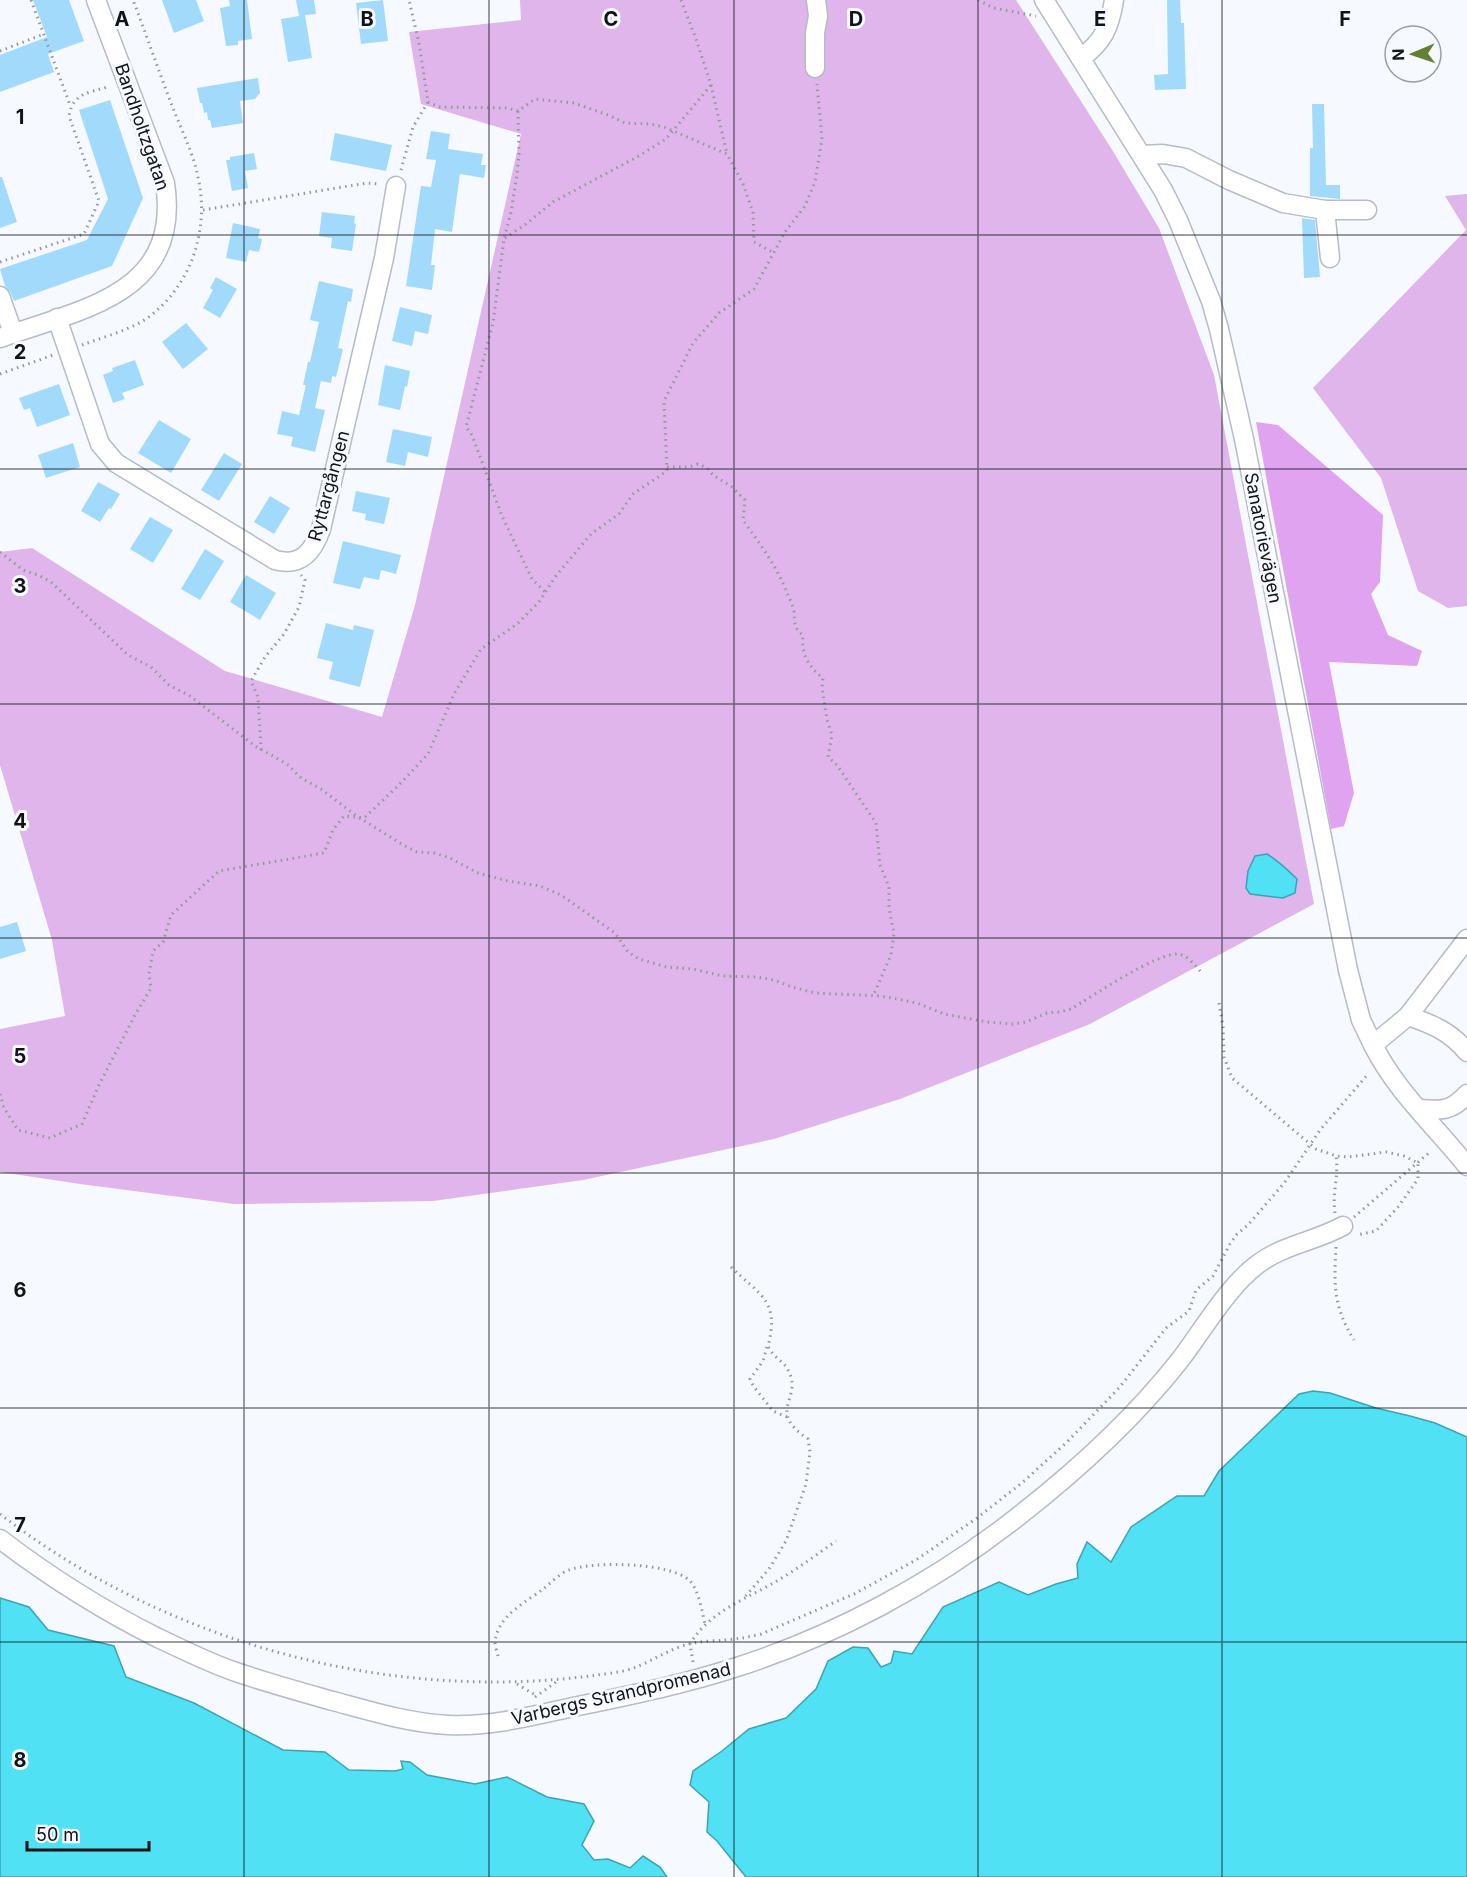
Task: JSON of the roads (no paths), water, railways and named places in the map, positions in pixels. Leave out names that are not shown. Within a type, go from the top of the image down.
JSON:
[{"type":"street","name":"Bandholtzgatan","points":[[7,335],[113,297],[131,285],[151,263],[164,234],[167,218],[165,183],[96,0]]},
{"type":"street","points":[[815,68],[815,33],[818,16],[816,0]]},
{"type":"street","name":"Sanatorievägen","points":[[1044,0],[1142,155],[1178,220],[1211,301],[1246,450],[1347,970],[1361,1020],[1377,1052],[1400,1089],[1420,1109],[1467,1166]]},
{"type":"street","points":[[1081,58],[1094,49],[1102,39],[1112,14],[1114,0]]},
{"type":"street","points":[[1142,155],[1163,154],[1186,158],[1282,203],[1325,210],[1367,210]]},
{"type":"street","name":"Ryttargången","points":[[57,318],[100,444],[116,463],[275,560],[287,563],[297,560],[308,554],[316,543],[321,529],[384,258],[396,186]]},
{"type":"street","points":[[1325,210],[1330,258]]},
{"type":"street","points":[[0,296],[7,335]]},
{"type":"street","points":[[1377,1052],[1408,1016],[1467,939]]},
{"type":"street","points":[[1408,1016],[1440,1028],[1453,1036],[1467,1052]]},
{"type":"street","points":[[1420,1109],[1435,1110],[1452,1107],[1467,1094]]},
{"type":"street","name":"Varbergs Strandpromenad","points":[[0,1539],[94,1605],[196,1657],[235,1672],[367,1710],[447,1725],[483,1725],[620,1697],[739,1667],[796,1645],[885,1604],[972,1550],[1012,1521],[1087,1458],[1143,1402],[1172,1370],[1224,1301],[1256,1266],[1272,1255],[1340,1228]]},
{"type":"water","points":[[1267,854],[1297,879],[1295,893],[1283,898],[1250,894],[1246,888],[1248,871],[1255,856]]},
{"type":"water","points":[[1313,1391],[1330,1393],[1435,1423],[1467,1437],[1467,1877],[746,1877],[707,1832],[709,1802],[690,1785],[693,1771],[749,1729],[786,1718],[816,1689],[828,1661],[853,1647],[868,1648],[881,1667],[891,1663],[894,1651],[912,1654],[943,1607],[999,1582],[1028,1595],[1078,1578],[1077,1564],[1087,1542],[1111,1562],[1131,1527],[1177,1496],[1204,1496],[1219,1471],[1299,1394]]},
{"type":"water","points":[[0,1598],[29,1607],[48,1630],[114,1646],[126,1677],[194,1703],[283,1750],[325,1752],[349,1770],[395,1771],[403,1769],[401,1761],[410,1762],[427,1775],[475,1784],[507,1777],[547,1797],[584,1804],[594,1821],[582,1845],[594,1860],[608,1859],[630,1868],[643,1856],[660,1867],[667,1877],[0,1877]]}]
